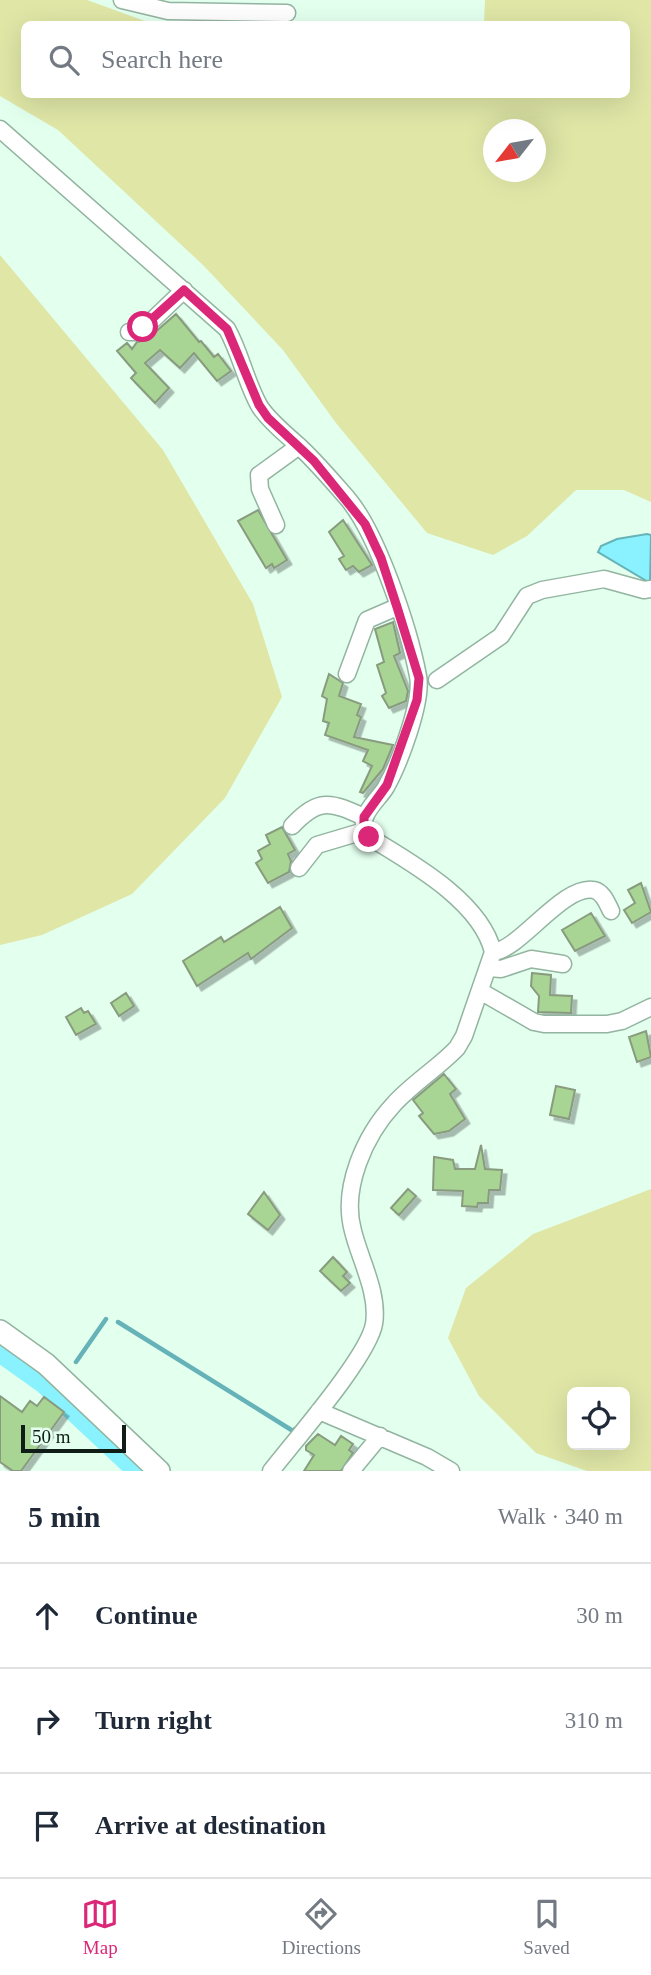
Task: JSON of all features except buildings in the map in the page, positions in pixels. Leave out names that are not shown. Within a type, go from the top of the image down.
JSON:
[{"type":"main road","points":[[0,1331],[46,1364],[159,1471]]},
{"type":"street","points":[[122,0],[168,11],[245,6],[286,13]]},
{"type":"street","points":[[0,129],[227,329],[259,405],[268,418],[299,446],[350,502],[365,524],[381,558],[419,678],[417,700],[387,785],[364,824],[317,845],[299,867]]},
{"type":"street","points":[[129,332],[140,332],[184,290]]},
{"type":"street","points":[[276,525],[260,489],[259,475],[299,446]]},
{"type":"street","points":[[437,680],[501,636],[527,596],[542,590],[604,579],[644,590],[651,589]]},
{"type":"street","points":[[347,674],[367,620],[397,607]]},
{"type":"street","points":[[271,1471],[363,1350],[374,1323],[373,1299],[352,1229],[350,1196],[355,1175],[375,1129],[394,1104],[457,1048],[489,968],[493,951],[484,930],[452,894],[410,859],[369,837],[364,824],[339,806],[320,804],[304,812],[292,826]]},
{"type":"street","points":[[493,951],[503,951],[542,916],[585,891],[594,890],[602,895],[611,911]]},
{"type":"street","points":[[489,968],[501,969],[531,959],[563,964]]},
{"type":"street","points":[[480,991],[534,1022],[544,1024],[607,1024],[622,1021],[651,1007]]},
{"type":"street","points":[[318,1411],[380,1436],[451,1471]]},
{"type":"street","points":[[351,1471],[380,1436]]},
{"type":"green space","points":[[0,0],[87,0],[145,21],[21,21],[21,98],[630,98],[630,21],[484,21],[485,0],[651,0],[651,502],[624,490],[576,490],[527,536],[493,555],[427,533],[336,423],[283,350],[203,265],[58,130],[0,96]]},
{"type":"green space","points":[[0,255],[163,450],[253,604],[282,697],[225,798],[132,894],[42,935],[0,945]]},
{"type":"green space","points":[[651,1189],[651,1471],[587,1471],[536,1453],[479,1396],[448,1338],[466,1288],[533,1234]]},
{"type":"water","points":[[651,535],[650,583],[598,552],[601,546],[617,539]]},
{"type":"waterway","points":[[76,1362],[106,1319]]},
{"type":"waterway","points":[[118,1322],[293,1431],[295,1429]]},
{"type":"waterway","points":[[0,1350],[45,1382],[140,1471]]},
{"type":"route","points":[[143,327],[184,290],[227,329],[237,346],[259,405],[268,418],[314,461],[350,502],[365,524],[381,558],[419,678],[417,700],[387,785],[364,817],[364,831],[369,837]]}]
